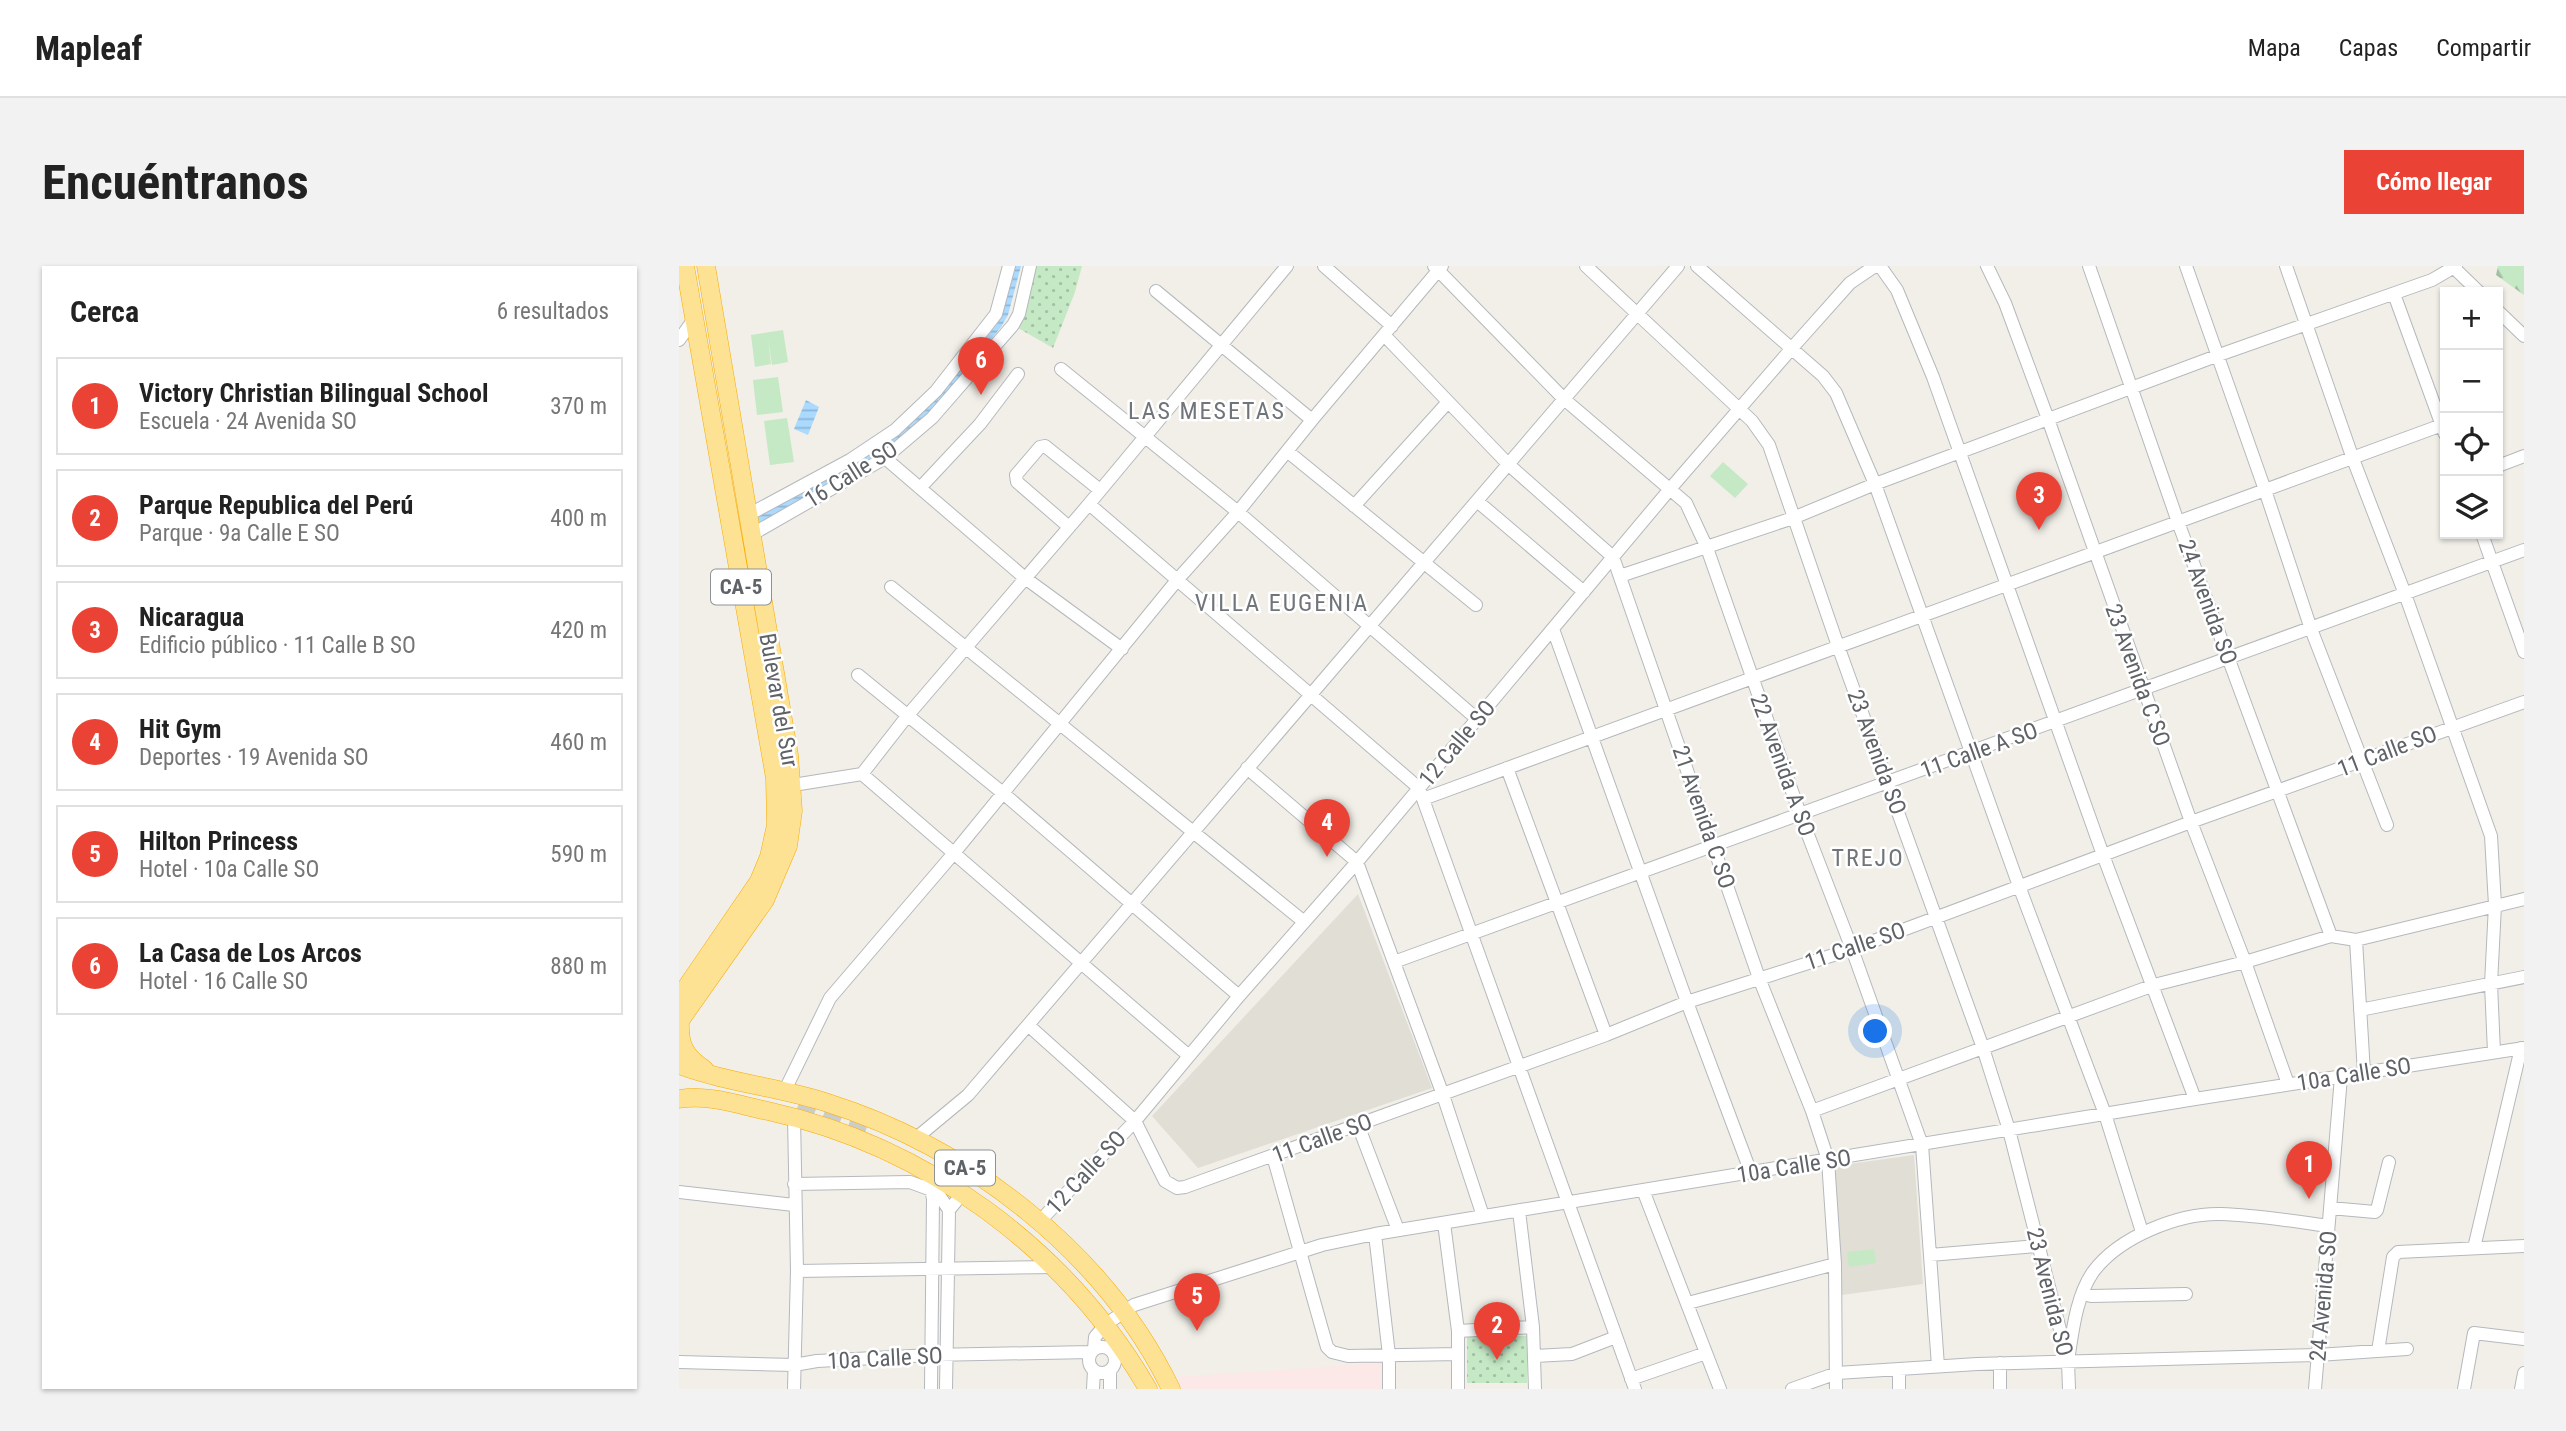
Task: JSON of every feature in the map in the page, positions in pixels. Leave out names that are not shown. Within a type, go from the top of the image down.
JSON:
[{"type":"highway","name":"Bulevar del Sur","points":[[679,998],[759,881],[769,858],[776,825],[777,802],[685,266]]},
{"type":"highway","name":"Bulevar del Sur","points":[[679,1022],[765,900],[788,846],[793,811],[793,785],[706,266]]},
{"type":"highway","points":[[726,498],[737,527],[751,535]]},
{"type":"highway","points":[[735,549],[745,550],[759,584]]},
{"type":"highway","points":[[679,1022],[680,1041],[684,1052],[713,1074]]},
{"type":"highway","name":"CA-5","points":[[679,1065],[830,1103],[915,1139],[957,1162],[1002,1192],[1039,1222],[1082,1264],[1147,1345],[1171,1389]]},
{"type":"highway","name":"CA-5","points":[[685,1098],[796,1112],[888,1151],[930,1181],[967,1196],[1025,1240],[1053,1267],[1105,1325],[1118,1351],[1148,1389]]},
{"type":"highway","points":[[874,1133],[964,1183],[995,1205],[1025,1240]]},
{"type":"street","name":"16 Calle SO","points":[[748,515],[850,460],[895,430],[936,391],[996,314],[1015,278],[1030,266]]},
{"type":"street","points":[[793,785],[862,774],[908,715],[1100,491],[1287,266]]},
{"type":"street","name":"21 Avenida C SO","points":[[1324,266],[1389,331],[1448,402],[1509,465],[1613,558],[1759,978],[1812,1111],[1828,1160],[1835,1264],[1836,1389]]},
{"type":"street","name":"23 Avenida SO","points":[[1586,266],[1740,410],[1762,432],[1769,445],[1838,646],[1983,1048],[2009,1130],[2068,1361],[2069,1389]]},
{"type":"street","points":[[915,1139],[968,1095],[1678,266]]},
{"type":"street","points":[[1697,266],[1823,376],[1836,393],[1875,484],[2019,886],[2105,1114],[2143,1232]]},
{"type":"street","points":[[1878,266],[1897,290],[1917,334],[2103,855],[2195,1099]]},
{"type":"street","name":"12 Calle SO","points":[[1039,1222],[1135,1121],[1303,922],[1421,793],[1477,719],[1792,348],[1850,283],[1878,266]]},
{"type":"street","name":"23 Avenida C SO","points":[[1987,266],[2005,303],[2048,419],[2191,822],[2288,1084]]},
{"type":"street","name":"24 Avenida SO","points":[[2089,266],[2178,522],[2331,936]]},
{"type":"street","points":[[2186,266],[2219,355],[2311,629],[2387,825]]},
{"type":"street","points":[[2286,266],[2353,459],[2405,594],[2491,836],[2495,905],[2491,984],[2494,1052]]},
{"type":"street","points":[[785,1090],[829,998],[954,853],[1178,579],[1238,512],[1312,419],[1389,331],[1438,267]]},
{"type":"street","name":"22 Avenida A SO","points":[[1438,267],[1564,399],[1686,503],[1707,548],[1800,814],[1922,1145],[1938,1366]]},
{"type":"street","points":[[1621,576],[1793,518],[1875,484],[2133,387],[2432,280],[2453,267],[2474,287]]},
{"type":"street","name":"16 Calle SO","points":[[751,535],[884,457],[932,418],[996,347],[1019,314],[1015,278]]},
{"type":"street","points":[[1156,291],[1312,419]]},
{"type":"street","points":[[2394,293],[2440,418]]},
{"type":"street","points":[[2503,316],[2524,336]]},
{"type":"street","points":[[679,340],[694,319]]},
{"type":"street","points":[[1061,369],[1238,512],[1477,719]]},
{"type":"street","points":[[920,488],[980,424],[1019,374]]},
{"type":"street","points":[[1354,506],[1448,402]]},
{"type":"street","points":[[1421,793],[1507,768],[2265,490],[2440,430]]},
{"type":"street","points":[[877,443],[884,457],[1025,578],[1122,649]]},
{"type":"street","points":[[1069,527],[1017,482],[1016,475],[1040,447],[1045,446],[1100,491]]},
{"type":"street","points":[[1287,452],[1476,605]]},
{"type":"street","points":[[2503,464],[2524,456]]},
{"type":"street","points":[[1477,501],[1584,592]]},
{"type":"street","points":[[1089,504],[1311,694],[1421,793],[1633,1384],[1706,1353]]},
{"type":"street","points":[[2484,539],[2524,652]]},
{"type":"street","name":"11 Calle A SO","points":[[1394,962],[2524,550]]},
{"type":"street","points":[[891,587],[1303,922]]},
{"type":"street","points":[[1553,629],[1590,737],[1751,1172]]},
{"type":"street","points":[[858,675],[1004,793],[1239,996]]},
{"type":"street","name":"11 Calle SO","points":[[1135,1121],[1165,1181],[1177,1188],[1185,1187],[1606,1035],[1687,1002],[1851,949],[2524,702]]},
{"type":"street","points":[[1247,768],[1357,862],[1443,1095],[1483,1216]]},
{"type":"street","points":[[1507,768],[1606,1035]]},
{"type":"street","points":[[862,774],[1189,1056]]},
{"type":"street","points":[[1812,1111],[2154,985],[2245,962],[2331,936],[2356,940],[2524,899]]},
{"type":"street","points":[[2356,940],[2364,1073]]},
{"type":"street","points":[[2360,1010],[2524,977]]},
{"type":"street","points":[[1028,1025],[1135,1121]]},
{"type":"street","points":[[2475,1248],[2522,1048]]},
{"type":"street","name":"10a Calle SO","points":[[679,1362],[794,1365],[817,1361],[946,1354],[1092,1351],[1095,1337],[1105,1325],[1134,1305],[1322,1245],[1398,1230],[2195,1099],[2522,1048]]},
{"type":"street","name":"24 Avenida SO","points":[[2315,1389],[2341,1077]]},
{"type":"street","points":[[794,1389],[797,1271],[794,1184],[796,1112]]},
{"type":"street","points":[[1358,1125],[1398,1230]]},
{"type":"street","points":[[1273,1156],[1322,1337],[1332,1352],[1348,1356],[1458,1354]]},
{"type":"street","points":[[2330,1208],[2375,1212],[2389,1162]]},
{"type":"street","points":[[794,1184],[930,1181]]},
{"type":"street","points":[[930,1181],[949,1210],[946,1389]]},
{"type":"street","points":[[930,1181],[931,1389]]},
{"type":"street","points":[[1643,1190],[1720,1389]]},
{"type":"street","points":[[679,1192],[795,1205]]},
{"type":"street","points":[[949,1210],[958,1199],[967,1196]]},
{"type":"street","points":[[1519,1211],[1533,1327],[1535,1389]]},
{"type":"street","points":[[2068,1361],[2083,1294],[2092,1273],[2143,1232],[2165,1223],[2218,1214],[2329,1226]]},
{"type":"street","points":[[1444,1223],[1458,1331],[1458,1389]]},
{"type":"street","points":[[1375,1234],[1389,1355],[1389,1389]]},
{"type":"street","points":[[1930,1255],[2038,1246]]},
{"type":"street","points":[[2378,1351],[2393,1257],[2398,1252],[2524,1246]]},
{"type":"street","points":[[1688,1303],[1835,1264]]},
{"type":"street","points":[[797,1271],[1053,1267]]},
{"type":"street","points":[[2083,1294],[2186,1294]]},
{"type":"street","points":[[1458,1331],[1533,1327]]},
{"type":"street","points":[[2464,1389],[2474,1333],[2524,1339]]},
{"type":"street","points":[[1535,1356],[1572,1354],[1616,1337]]},
{"type":"street","points":[[1093,1389],[1094,1370],[1089,1360],[1092,1351],[1107,1348],[1118,1351],[1110,1370],[1110,1389]]},
{"type":"street","points":[[1791,1389],[1837,1373],[1938,1366],[2199,1354],[2318,1354],[2407,1349]]},
{"type":"street","points":[[2000,1363],[2000,1389]]},
{"type":"street","points":[[1899,1369],[1899,1389]]},
{"type":"street","points":[[1094,1370],[1102,1373],[1110,1370]]},
{"type":"street","points":[[2521,1389],[2524,1373]]},
{"type":"shaded area","points":[[1358,894],[1432,1088],[1198,1168],[1152,1116]]},
{"type":"shaded area","points":[[1914,1155],[1923,1284],[1842,1295],[1835,1166]]},
{"type":"shaded area","points":[[1382,1363],[1382,1389],[1179,1389],[1175,1377]]},
{"type":"green space","points":[[1028,266],[1082,266],[1053,348],[1013,325]]},
{"type":"green space","points":[[2498,266],[2524,266],[2524,295],[2496,275]]},
{"type":"green space","points":[[783,330],[788,362],[772,365],[768,339],[771,364],[755,367],[751,335]]},
{"type":"green space","points":[[778,377],[783,412],[757,415],[753,380]]},
{"type":"green space","points":[[787,418],[794,462],[770,465],[764,421]]},
{"type":"green space","points":[[1723,462],[1748,484],[1735,498],[1710,476]]},
{"type":"green space","points":[[1874,1249],[1876,1263],[1849,1267],[1847,1252]]},
{"type":"green space","points":[[1467,1336],[1527,1336],[1527,1383],[1467,1383]]},
{"type":"water","points":[[1016,266],[1021,266],[1008,315],[934,410],[907,434],[877,455],[754,526],[753,520],[836,475],[913,422],[957,375],[997,324]]},
{"type":"water","points":[[806,400],[819,407],[808,435],[794,429]]},
{"type":"tunnel","points":[[798,1106],[874,1133]]},
{"type":"place","name":"La Casa de Los Arcos","points":[[981,395]]},
{"type":"place","name":"Nicaragua","points":[[2039,530]]},
{"type":"place","name":"Hit Gym","points":[[1327,857]]},
{"type":"place","name":"Victory Christian Bilingual School","points":[[2309,1199]]},
{"type":"place","name":"Hilton Princess","points":[[1197,1331]]},
{"type":"place","name":"Parque Republica del Perú","points":[[1497,1360]]},
{"type":"district","name":"LAS MESETAS","points":[[1207,411]]},
{"type":"district","name":"VILLA EUGENIA","points":[[1282,603]]},
{"type":"district","name":"TREJO","points":[[1868,858]]}]
